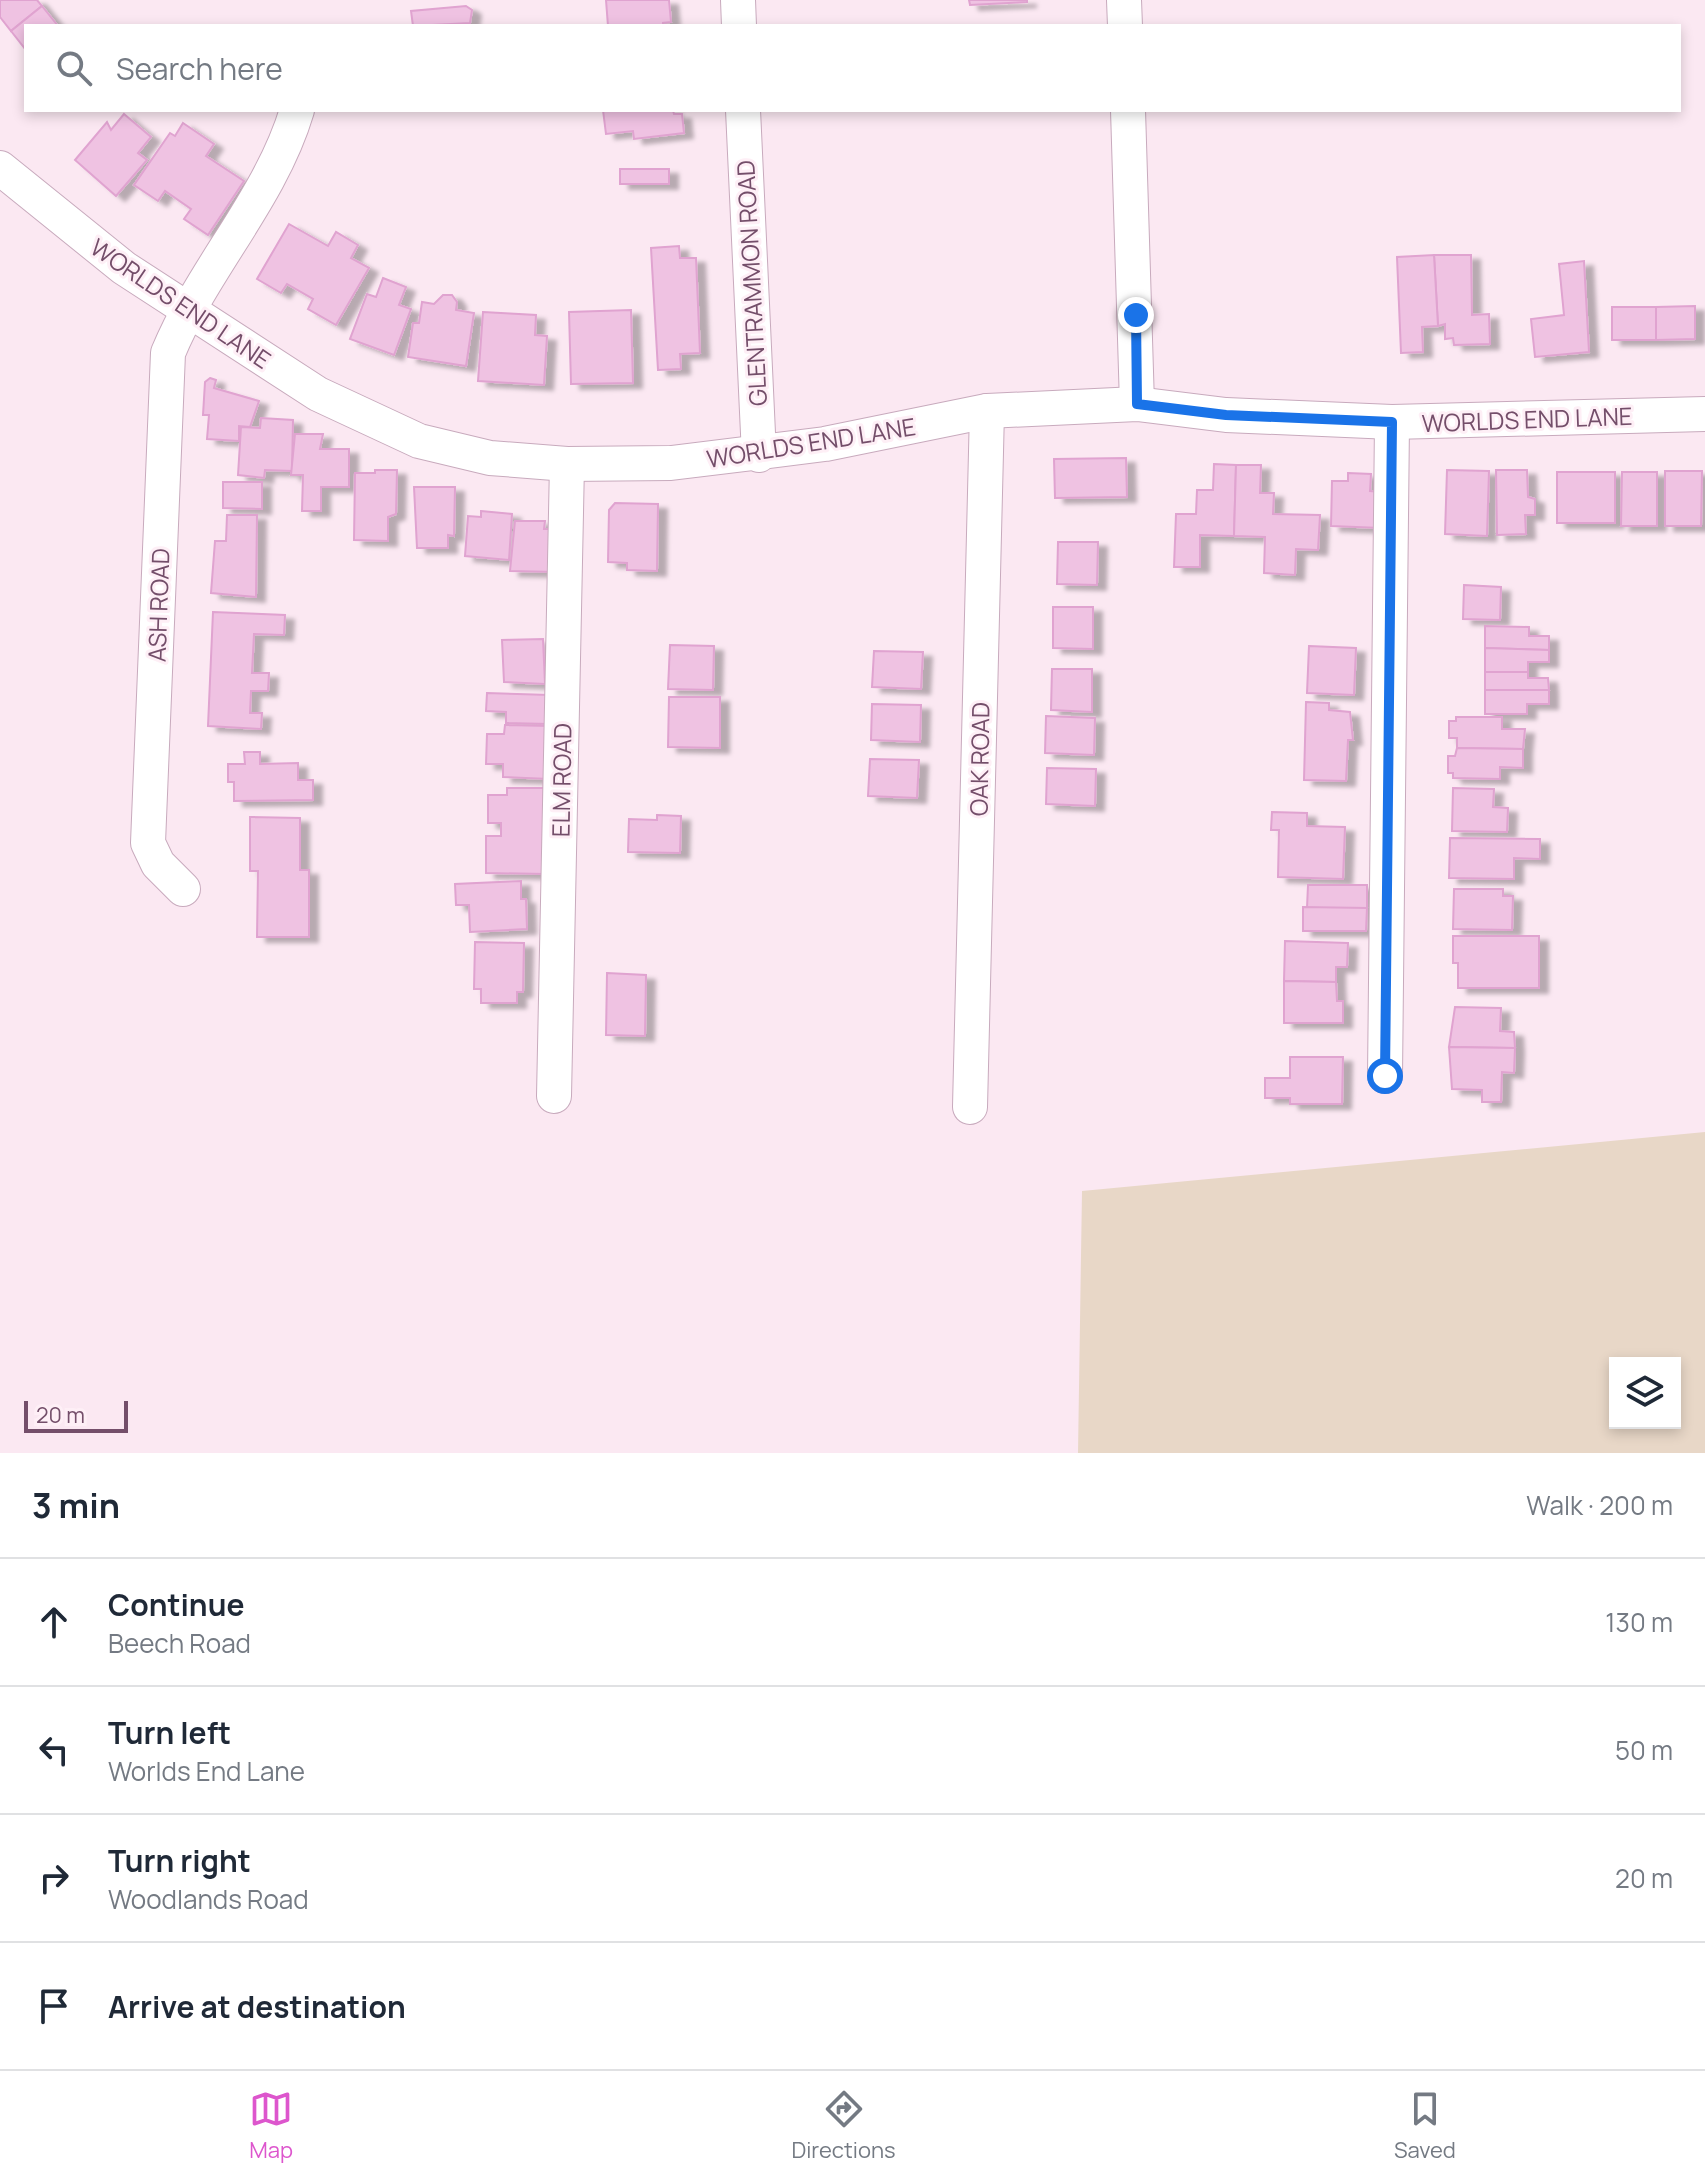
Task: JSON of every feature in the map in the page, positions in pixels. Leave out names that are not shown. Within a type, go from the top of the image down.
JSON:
[{"type":"street","points":[[738,0],[739,24]]},
{"type":"street","points":[[1124,0],[1125,24]]},
{"type":"street","name":"ASH ROAD","points":[[183,889],[158,864],[148,843],[168,353],[185,311],[285,149],[296,112]]},
{"type":"street","name":"GLENTRAMMON ROAD","points":[[743,112],[759,455]]},
{"type":"street","points":[[1128,112],[1137,404]]},
{"type":"street","name":"WORLDS END LANE","points":[[0,168],[124,268],[185,311],[318,394],[419,441],[490,458],[567,464],[671,463],[759,455],[987,411],[1137,404],[1226,415],[1392,422],[1705,414]]},
{"type":"street","name":"OAK ROAD","points":[[970,1107],[987,411]]},
{"type":"street","points":[[1385,1076],[1392,422]]},
{"type":"street","name":"ELM ROAD","points":[[554,1096],[567,464]]},
{"type":"shaded area","points":[[1705,1132],[1705,1453],[1078,1453],[1082,1191]]},
{"type":"building","points":[[0,0],[37,0],[42,6],[11,31],[0,17]]},
{"type":"building","points":[[606,0],[669,0],[671,22],[608,24]]},
{"type":"building","points":[[969,0],[1027,0],[1027,2],[970,5]]},
{"type":"building","points":[[42,6],[56,24],[24,24],[24,47],[11,31]]},
{"type":"building","points":[[466,6],[472,10],[470,23],[451,24],[413,24],[411,11]]},
{"type":"building","points":[[603,112],[682,114],[684,133],[634,139],[633,131],[606,134]]},
{"type":"building","points":[[124,114],[151,137],[138,153],[147,160],[116,196],[75,160],[107,122],[111,130]]},
{"type":"building","points":[[183,123],[214,144],[206,156],[244,181],[208,235],[184,219],[191,209],[165,191],[158,201],[134,185],[170,133],[175,136]]},
{"type":"building","points":[[620,169],[669,169],[669,184],[620,184]]},
{"type":"building","points":[[289,224],[328,246],[336,232],[358,245],[351,258],[369,268],[336,325],[308,309],[313,299],[287,284],[281,293],[257,279]]},
{"type":"building","points":[[679,246],[680,258],[696,258],[700,353],[680,354],[681,369],[658,370],[651,248]]},
{"type":"building","points":[[1434,255],[1471,255],[1472,315],[1489,314],[1490,344],[1454,345],[1453,338],[1445,339],[1445,324],[1438,326]]},
{"type":"building","points":[[1434,255],[1438,326],[1422,327],[1423,352],[1401,353],[1397,257]]},
{"type":"building","points":[[1584,261],[1589,352],[1535,357],[1531,319],[1564,315],[1559,264]]},
{"type":"building","points":[[383,278],[406,287],[399,305],[411,309],[394,355],[350,339],[367,294],[376,297]]},
{"type":"building","points":[[443,295],[452,295],[457,302],[456,310],[474,313],[466,366],[408,357],[413,323],[419,323],[422,302],[434,304]]},
{"type":"building","points":[[1695,306],[1695,339],[1656,340],[1656,307]]},
{"type":"building","points":[[1612,307],[1656,307],[1656,340],[1612,340]]},
{"type":"building","points":[[631,310],[633,383],[571,384],[569,312]]},
{"type":"building","points":[[483,312],[536,315],[535,335],[547,336],[544,385],[478,381]]},
{"type":"building","points":[[210,378],[216,380],[214,388],[259,401],[250,427],[239,426],[239,441],[207,439],[209,415],[203,415],[205,382]]},
{"type":"building","points":[[261,418],[293,420],[292,471],[265,470],[264,478],[238,475],[241,427],[260,428]]},
{"type":"building","points":[[295,434],[323,434],[320,449],[349,449],[349,487],[321,487],[321,511],[302,511],[303,475],[291,475]]},
{"type":"building","points":[[1126,458],[1127,497],[1055,498],[1054,459]]},
{"type":"building","points":[[1214,464],[1236,465],[1234,536],[1200,535],[1200,567],[1174,567],[1176,514],[1196,514],[1197,490],[1213,490]]},
{"type":"building","points":[[1236,465],[1261,465],[1260,493],[1274,493],[1273,514],[1320,515],[1318,550],[1296,549],[1295,575],[1264,573],[1265,537],[1234,536]]},
{"type":"building","points":[[375,470],[397,470],[396,514],[388,517],[388,541],[354,540],[355,473],[375,473]]},
{"type":"building","points":[[1447,470],[1489,471],[1487,536],[1445,534]]},
{"type":"building","points":[[1496,470],[1527,470],[1528,497],[1535,499],[1535,515],[1525,515],[1526,534],[1497,535]]},
{"type":"building","points":[[1665,471],[1702,471],[1701,526],[1665,526]]},
{"type":"building","points":[[1557,472],[1615,472],[1615,523],[1557,523]]},
{"type":"building","points":[[1622,472],[1657,472],[1657,526],[1621,526]]},
{"type":"building","points":[[1348,473],[1371,474],[1370,491],[1382,492],[1381,528],[1331,526],[1332,481],[1348,481]]},
{"type":"building","points":[[223,482],[262,482],[262,509],[223,508]]},
{"type":"building","points":[[414,487],[455,487],[454,536],[448,535],[448,548],[417,548]]},
{"type":"building","points":[[615,503],[658,504],[657,571],[627,570],[627,563],[608,562],[609,510]]},
{"type":"building","points":[[481,511],[512,514],[509,560],[465,556],[468,516],[481,517]]},
{"type":"building","points":[[227,515],[257,515],[256,597],[211,593],[215,541],[226,541]]},
{"type":"building","points":[[515,521],[545,521],[544,529],[554,529],[558,572],[510,571]]},
{"type":"building","points":[[1058,542],[1098,542],[1097,585],[1057,584]]},
{"type":"building","points":[[1464,585],[1501,587],[1500,620],[1463,619]]},
{"type":"building","points":[[1053,607],[1093,607],[1093,649],[1053,648]]},
{"type":"building","points":[[213,612],[285,615],[284,635],[254,634],[252,673],[269,673],[268,691],[251,691],[250,713],[262,713],[261,729],[208,726]]},
{"type":"building","points":[[1485,626],[1529,627],[1529,636],[1549,636],[1549,650],[1485,648]]},
{"type":"building","points":[[543,639],[545,684],[504,682],[502,640]]},
{"type":"building","points":[[670,645],[714,646],[713,690],[668,689]]},
{"type":"building","points":[[1309,646],[1356,648],[1354,695],[1307,693]]},
{"type":"building","points":[[1485,648],[1549,650],[1549,662],[1528,662],[1528,672],[1485,672]]},
{"type":"building","points":[[874,651],[923,652],[921,689],[872,687]]},
{"type":"building","points":[[1052,669],[1092,669],[1092,712],[1051,710]]},
{"type":"building","points":[[1485,672],[1528,672],[1528,678],[1548,678],[1549,690],[1485,690]]},
{"type":"building","points":[[1485,690],[1549,690],[1549,704],[1527,704],[1527,714],[1485,714]]},
{"type":"building","points":[[487,693],[550,695],[549,724],[506,723],[506,712],[486,711]]},
{"type":"building","points":[[669,697],[720,697],[720,748],[668,747]]},
{"type":"building","points":[[1306,702],[1329,703],[1329,710],[1350,712],[1353,740],[1348,740],[1346,781],[1304,780]]},
{"type":"building","points":[[872,704],[921,705],[920,742],[871,740]]},
{"type":"building","points":[[1046,716],[1095,718],[1094,755],[1045,753]]},
{"type":"building","points":[[1456,717],[1502,717],[1502,729],[1525,729],[1523,749],[1457,748],[1457,738],[1449,738],[1449,721],[1456,721]]},
{"type":"building","points":[[505,725],[550,726],[549,779],[503,777],[503,764],[486,764],[487,734],[504,734]]},
{"type":"building","points":[[1457,748],[1523,749],[1523,768],[1500,767],[1500,779],[1453,778],[1453,773],[1448,773],[1448,756],[1455,756]]},
{"type":"building","points":[[244,752],[260,752],[260,764],[298,763],[298,780],[313,780],[313,800],[234,801],[234,782],[228,782],[228,764],[245,764]]},
{"type":"building","points":[[870,759],[919,760],[917,798],[868,796]]},
{"type":"building","points":[[1047,768],[1096,769],[1095,806],[1046,804]]},
{"type":"building","points":[[507,788],[546,788],[546,874],[486,873],[486,836],[501,836],[501,823],[488,823],[488,795],[507,795]]},
{"type":"building","points":[[1453,788],[1494,789],[1493,807],[1508,808],[1507,832],[1452,831]]},
{"type":"building","points":[[1272,812],[1307,813],[1307,826],[1345,827],[1343,879],[1278,877],[1279,830],[1271,830]]},
{"type":"building","points":[[657,815],[681,816],[680,853],[628,852],[629,819],[657,820]]},
{"type":"building","points":[[250,817],[300,818],[300,870],[309,870],[309,937],[257,937],[258,871],[250,871]]},
{"type":"building","points":[[1450,838],[1540,839],[1540,859],[1514,858],[1514,879],[1449,878]]},
{"type":"building","points":[[521,881],[521,899],[526,899],[527,929],[470,932],[469,905],[456,905],[455,884]]},
{"type":"building","points":[[1308,885],[1367,885],[1367,908],[1307,908]]},
{"type":"building","points":[[1454,889],[1503,889],[1503,896],[1513,896],[1512,930],[1453,929]]},
{"type":"building","points":[[1303,907],[1367,908],[1366,931],[1303,931]]},
{"type":"building","points":[[1453,936],[1539,936],[1539,988],[1458,988],[1458,963],[1453,963]]},
{"type":"building","points":[[1285,941],[1348,943],[1347,967],[1336,967],[1336,982],[1284,981]]},
{"type":"building","points":[[475,942],[524,943],[523,992],[517,992],[517,1003],[481,1003],[481,989],[474,989]]},
{"type":"building","points":[[607,973],[646,975],[645,1036],[606,1035]]},
{"type":"building","points":[[1284,981],[1336,982],[1337,1001],[1343,1001],[1343,1023],[1284,1023]]},
{"type":"building","points":[[1455,1007],[1501,1008],[1500,1031],[1514,1032],[1515,1048],[1449,1047]]},
{"type":"building","points":[[1449,1047],[1515,1048],[1514,1073],[1502,1072],[1501,1102],[1482,1102],[1482,1090],[1452,1089]]},
{"type":"building","points":[[1290,1057],[1343,1057],[1342,1104],[1290,1104],[1290,1098],[1265,1098],[1265,1078],[1290,1078]]},
{"type":"route","points":[[1136,315],[1137,404],[1226,415],[1392,422],[1385,1076]]}]
